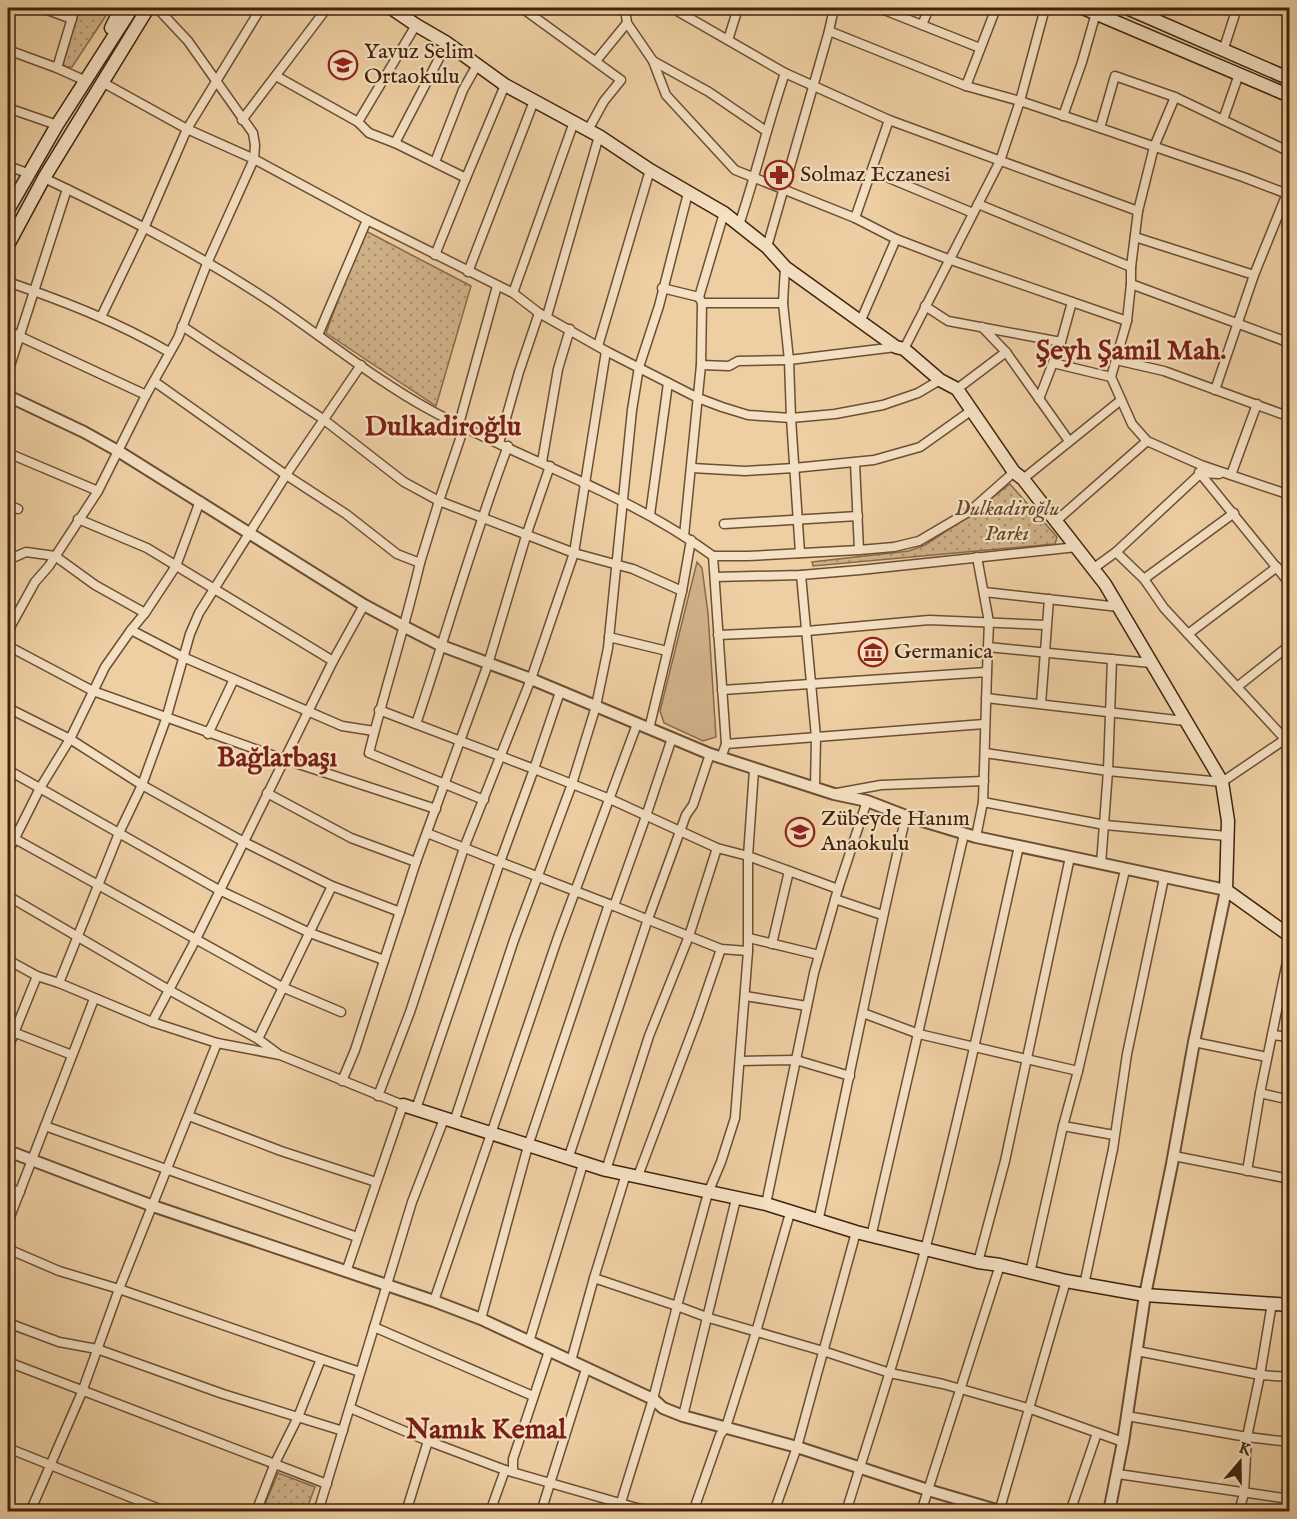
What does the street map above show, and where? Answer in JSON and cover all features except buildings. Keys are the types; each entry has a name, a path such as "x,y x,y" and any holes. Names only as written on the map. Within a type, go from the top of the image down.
{"main road":[{"path":"110,42 112,25 121,8"},
{"path":"8,210 57,125 132,8"},
{"path":"8,245 44,178 148,8"},
{"path":"123,47 141,31 157,8"},
{"path":"391,8 416,26 447,43 505,85 594,133 650,170 724,213 767,247 785,267 900,348 940,380 957,389 1018,475 1094,568 1222,782 1228,821 1226,890 1290,936"},
{"path":"1083,8 1290,96"},
{"path":"1127,8 1290,79"},
{"path":"403,1105 583,1164 766,1204 856,1233 978,1262 1084,1285 1145,1295 1290,1305"}],"street":[{"path":"42,8 72,19"},
{"path":"57,68 75,8"},
{"path":"8,631 34,582 56,556 98,490 155,382 182,326 208,261 254,159 253,133 188,41 157,8"},
{"path":"101,317 145,226 187,129 261,8"},
{"path":"416,724 503,445 519,372 543,314 604,101 621,80 522,8"},
{"path":"624,8 627,23 653,61 666,95 735,170 855,218 896,239 1127,321"},
{"path":"672,8 785,73 889,120 1138,211"},
{"path":"728,40 738,8"},
{"path":"767,247 834,8"},
{"path":"879,8 980,48"},
{"path":"922,25 929,8"},
{"path":"966,86 996,8"},
{"path":"701,365 729,366 738,361 789,360 900,348 925,306 1000,161 1020,101 1046,8"},
{"path":"1223,51 1237,8"},
{"path":"242,120 323,9"},
{"path":"1063,116 1096,13"},
{"path":"597,61 627,23"},
{"path":"358,123 416,26"},
{"path":"829,31 966,86 1020,101 1289,192 1254,275 1215,390"},
{"path":"395,143 447,43"},
{"path":"8,50 86,81"},
{"path":"653,61 709,92 766,131"},
{"path":"435,162 463,90 477,64"},
{"path":"739,225 785,73"},
{"path":"1222,120 1239,74"},
{"path":"276,76 358,123 369,133 395,143 466,178"},
{"path":"1100,128 1114,76 1175,97 1290,152"},
{"path":"102,82 187,129 254,159 367,220 513,293 543,314 602,348 698,398 748,415 790,418 835,414 883,405 918,393 940,380"},
{"path":"435,255 505,85"},
{"path":"1175,97 1154,147 1138,211 1127,321 1111,377 1132,424 1147,441 1178,455 1290,495"},
{"path":"468,272 534,101"},
{"path":"8,108 57,125"},
{"path":"855,218 889,120"},
{"path":"513,293 574,122"},
{"path":"8,166 30,174"},
{"path":"378,1096 410,1012 464,848 531,679 573,553 586,483 602,348 650,170"},
{"path":"872,171 973,213"},
{"path":"44,178 145,226 208,261 361,366 430,410 624,501 688,538 713,556 859,550 894,547 919,541 970,510 1069,441 1121,400"},
{"path":"8,372 67,189"},
{"path":"318,1512 412,1202 449,1120 572,784 596,706 609,637 632,410 639,367 659,306 688,193"},
{"path":"978,204 1131,267"},
{"path":"648,729 682,591 701,365 700,300 724,213"},
{"path":"318,335 367,220"},
{"path":"1135,237 1254,275"},
{"path":"861,320 896,239"},
{"path":"785,267 783,303 789,360 790,418 800,553"},
{"path":"8,282 101,317 138,334 169,352"},
{"path":"1131,284 1290,343"},
{"path":"484,800 369,753 379,710 405,627 420,563 461,425 497,286"},
{"path":"662,288 700,300 783,303"},
{"path":"1039,399 1061,342 1072,302"},
{"path":"925,306 948,321 1061,342"},
{"path":"182,326 323,419 404,482 439,501 573,553 617,564 682,591"},
{"path":"982,327 1006,352 1069,441"},
{"path":"342,1081 355,1050 416,862 489,664 546,464 558,369 570,328"},
{"path":"8,331 147,395"},
{"path":"957,389 1006,352"},
{"path":"1116,360 1164,371 1290,417"},
{"path":"1053,363 1111,377"},
{"path":"59,983 119,833 142,785 199,613 286,475 361,366"},
{"path":"155,382 286,475 346,514 397,554 420,563"},
{"path":"650,515 668,383"},
{"path":"8,396 118,451 364,605 442,646 531,679 648,729 754,770 834,794 867,801 964,834 1226,890 1145,1295 1118,1473 1109,1512"},
{"path":"1231,475 1257,404"},
{"path":"692,468 745,471 874,460 920,447 972,410"},
{"path":"1056,521 1147,441"},
{"path":"8,453 98,490"},
{"path":"1178,455 1201,473 1290,584"},
{"path":"855,463 859,550"},
{"path":"1094,568 1116,552 1201,473 1231,475"},
{"path":"8,852 11,836 70,738 105,667 176,566 200,501"},
{"path":"8,505 18,509"},
{"path":"1144,579 1234,513"},
{"path":"724,524 858,516"},
{"path":"78,519 147,548 333,661"},
{"path":"715,577 801,575 1077,547"},
{"path":"8,560 26,552 56,556 95,585 145,613"},
{"path":"985,753 1108,771 1222,782 1287,737 1188,634 1164,608 1144,579 1116,552"},
{"path":"713,556 726,744 722,758"},
{"path":"976,837 983,802 989,622 977,557"},
{"path":"1188,634 1276,567"},
{"path":"801,575 816,737 815,788"},
{"path":"984,592 1119,607"},
{"path":"1041,704 1043,652 1049,599"},
{"path":"152,1022 196,939 307,711 364,605"},
{"path":"717,635 807,631 929,620 1046,625"},
{"path":"131,630 183,657 342,726 374,731"},
{"path":"609,637 667,651"},
{"path":"1237,687 1290,645"},
{"path":"8,646 93,691 208,734 436,809"},
{"path":"988,648 1152,663"},
{"path":"1101,864 1108,771 1112,659"},
{"path":"722,690 987,672"},
{"path":"208,734 234,679"},
{"path":"416,1109 560,692"},
{"path":"986,698 1185,721"},
{"path":"8,708 70,738 142,785 244,842 332,886 400,912"},
{"path":"379,710 501,755 609,799 717,848 748,856 838,889"},
{"path":"434,1301 574,891 637,724"},
{"path":"726,744 984,724"},
{"path":"481,1319 528,1146 611,905 646,816 672,738"},
{"path":"568,1159 648,919 686,815 693,805 710,754"},
{"path":"8,770 219,890 310,933 384,960"},
{"path":"618,1512 652,1399 708,1193 735,1118 749,938 748,856 754,770"},
{"path":"834,794 881,785 984,781"},
{"path":"267,793 351,838 416,862"},
{"path":"766,1204 819,955 867,801"},
{"path":"983,802 1105,825 1227,836"},
{"path":"818,1221 882,915 906,816"},
{"path":"427,833 648,919 720,950 748,951"},
{"path":"871,1237 964,834"},
{"path":"11,836 282,987 341,1012"},
{"path":"846,1512 890,1373 925,1250 974,1048 1019,846"},
{"path":"606,1170 649,1036 688,936 717,848"},
{"path":"978,1262 1005,1161 1070,857"},
{"path":"1030,1273 1125,870"},
{"path":"772,944 789,871"},
{"path":"1084,1285 1114,1135 1127,1054 1164,878"},
{"path":"258,1039 332,886"},
{"path":"8,896 258,1039 280,1055"},
{"path":"835,898 882,915"},
{"path":"749,938 819,955"},
{"path":"1247,1171 1260,1093 1290,947"},
{"path":"571,1361 594,1278 632,1175 698,1016 720,950"},
{"path":"8,960 38,976 152,1022 217,1043 280,1055 403,1105 346,1272"},
{"path":"8,1048 11,1031 38,976"},
{"path":"745,996 807,1006"},
{"path":"8,1222 94,999"},
{"path":"863,1014 919,1034 1078,1071"},
{"path":"11,1031 72,1055"},
{"path":"1272,1035 1290,1037"},
{"path":"1194,1042 1267,1057"},
{"path":"30,1512 82,1392 119,1289 217,1043"},
{"path":"740,1060 796,1060 850,1076"},
{"path":"1260,1093 1290,1100"},
{"path":"189,1116 281,1151 375,1182"},
{"path":"45,1126 357,1237"},
{"path":"1063,1126 1114,1135"},
{"path":"8,1150 153,1206 481,1319 652,1399 663,1408 683,1416 797,1447 1000,1511 1066,1281"},
{"path":"1173,1156 1290,1179"},
{"path":"529,1342 583,1164"},
{"path":"8,1188 20,1192"},
{"path":"683,1416 709,1318 736,1199"},
{"path":"693,1512 720,1435 726,1427 790,1213"},
{"path":"774,1512 797,1447 856,1233"},
{"path":"8,1248 58,1270 360,1372"},
{"path":"921,1512 1000,1265"},
{"path":"594,1278 709,1318 890,1373 943,1384 1028,1408 1123,1442"},
{"path":"1239,1512 1244,1493 1247,1437 1272,1303"},
{"path":"8,1323 59,1342 97,1349 223,1394 343,1431"},
{"path":"374,1327 533,1396"},
{"path":"490,1512 509,1471 549,1351"},
{"path":"1137,1352 1260,1375 1290,1377"},
{"path":"256,1512 274,1463 298,1417 321,1359"},
{"path":"8,1362 327,1484"},
{"path":"541,1512 586,1369"},
{"path":"350,1408 428,1442 509,1471 651,1512"},
{"path":"1127,1416 1247,1437 1290,1442"},
{"path":"1070,1512 1096,1433"},
{"path":"406,1512 428,1442"},
{"path":"8,1448 167,1512"},
{"path":"1118,1473 1290,1499"}],"green space":[{"path":"80,8 111,8 72,67 66,67 63,64"},
{"path":"364,230 471,286 436,406 326,333"},
{"name":"Dulkadiroğlu Parkı","path":"1010,484 1057,537 1055,544 813,566 812,562 909,551 925,545 962,521"},
{"path":"697,562 702,568 708,613 716,737 703,741 664,723 660,711"},
{"path":"278,1473 315,1487 306,1511 262,1511"}],"place":[{"name":"Yavuz Selim Ortaokulu","path":"343,65"},
{"name":"Solmaz Eczanesi","path":"779,175"},
{"name":"Germanica","path":"873,652"},
{"name":"Zübeyde Hanım Anaokulu","path":"800,832"}],"district":[{"name":"Şeyh Şamil Mah.","path":"1131,351"},
{"name":"Dulkadiroğlu","path":"443,427"},
{"name":"Bağlarbaşı","path":"277,758"},
{"name":"Namık Kemal","path":"486,1430"}]}
